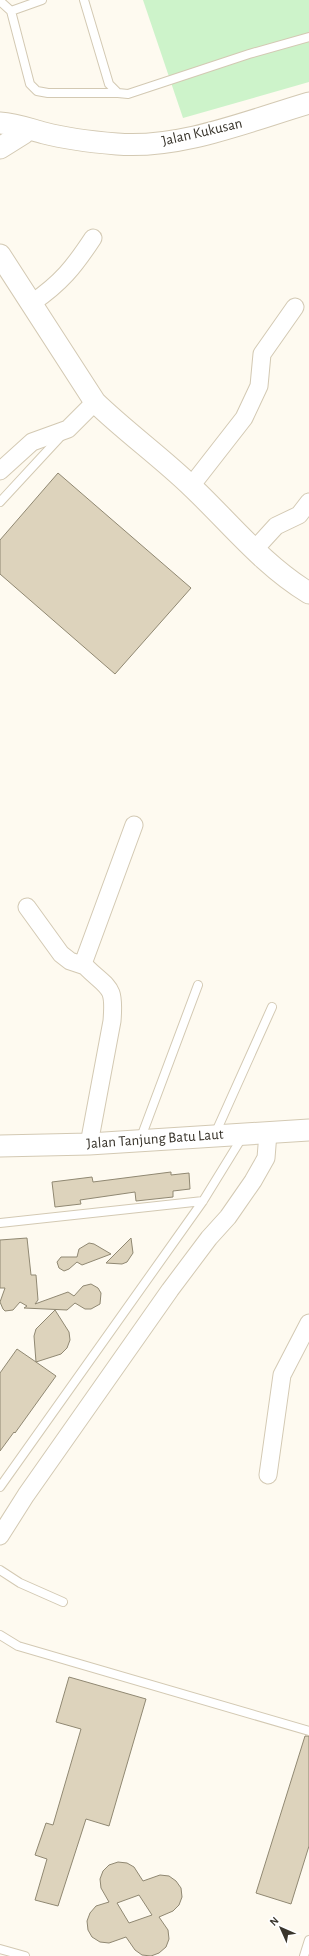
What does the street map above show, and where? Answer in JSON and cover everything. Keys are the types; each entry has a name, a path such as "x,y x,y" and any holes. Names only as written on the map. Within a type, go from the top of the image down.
{"street":[{"name":"Jalan Kukusan","path":"0,123 24,130 117,144 170,142 200,136 309,103"},
{"path":"0,113 24,130 0,148"},
{"name":"Jalan Kukusan","path":"0,136 24,130"},
{"path":"32,303 62,281 77,263 93,238"},
{"path":"0,255 95,402 191,486 268,564 309,593"},
{"path":"191,486 244,418 259,386 262,354 295,307"},
{"path":"0,471 32,442 68,428 95,402"},
{"path":"254,550 276,526 299,515 309,502"},
{"path":"85,966 85,956 134,825"},
{"path":"27,907 61,954 70,961 85,966 110,989 113,995 114,1003 111,1028 89,1144"},
{"name":"Jalan Tanjung Batu Laut","path":"0,1146 89,1144 309,1130"},
{"path":"0,1536 26,1494 170,1290 209,1238 228,1217 253,1181 266,1158 268,1133"},
{"path":"268,1475 282,1375 309,1323"}],"lane":[{"path":"11,11 42,0"},
{"path":"84,0 109,84 118,93"},
{"path":"0,1 11,11 30,84 37,91 48,93 128,94 248,54 309,37"},
{"path":"0,502 68,428"},
{"path":"140,1141 198,985"},
{"path":"214,1135 272,1007"},
{"path":"0,1487 203,1201 244,1134"},
{"path":"0,1223 203,1201"},
{"path":"0,1570 20,1583 63,1602"},
{"path":"0,1635 18,1646 309,1731"},
{"path":"304,1956 309,1940"},
{"path":"0,1949 25,1956"}],"green space":[{"path":"143,0 309,0 309,82 183,118"}],"building":[{"path":"58,473 191,588 115,674 0,574 0,540"},
{"path":"171,1172 171,1175 189,1173 190,1189 173,1191 173,1197 136,1201 135,1192 80,1200 81,1204 55,1207 52,1182 92,1177 93,1182"},
{"path":"27,1238 31,1275 36,1275 38,1300 35,1304 68,1292 74,1296 83,1286 91,1284 98,1288 101,1293 100,1304 91,1309 85,1309 75,1303 67,1310 24,1308 27,1306 20,1302 13,1310 5,1311 0,1302 5,1288 0,1288 0,1240"},
{"path":"131,1238 133,1253 127,1262 122,1264 106,1263"},
{"path":"89,1243 94,1244 111,1254 82,1265 77,1262 69,1269 64,1271 59,1268 57,1262 61,1257 77,1257 79,1249"},
{"path":"55,1310 69,1332 70,1340 67,1348 61,1354 36,1362 34,1336 36,1329"},
{"path":"17,1349 56,1376 15,1433 14,1432 0,1451 0,1373"},
{"path":"69,1677 146,1699 109,1826 86,1819 58,1906 35,1900 47,1859 35,1855 46,1823 53,1825 81,1729 56,1722"},
{"path":"305,1736 309,1736 309,1846 291,1904 256,1893"},
{"path":"118,1862 127,1863 134,1867 143,1881 160,1875 169,1876 176,1881 181,1888 182,1897 179,1905 173,1911 159,1917 168,1930 169,1939 166,1947 159,1953 151,1956 142,1955 135,1950 126,1937 109,1943 100,1942 92,1937 88,1930 87,1921 90,1913 96,1906 109,1902 101,1888 100,1879 103,1871 109,1865","holes":["139,1895 152,1915 129,1923 117,1903"]}]}
